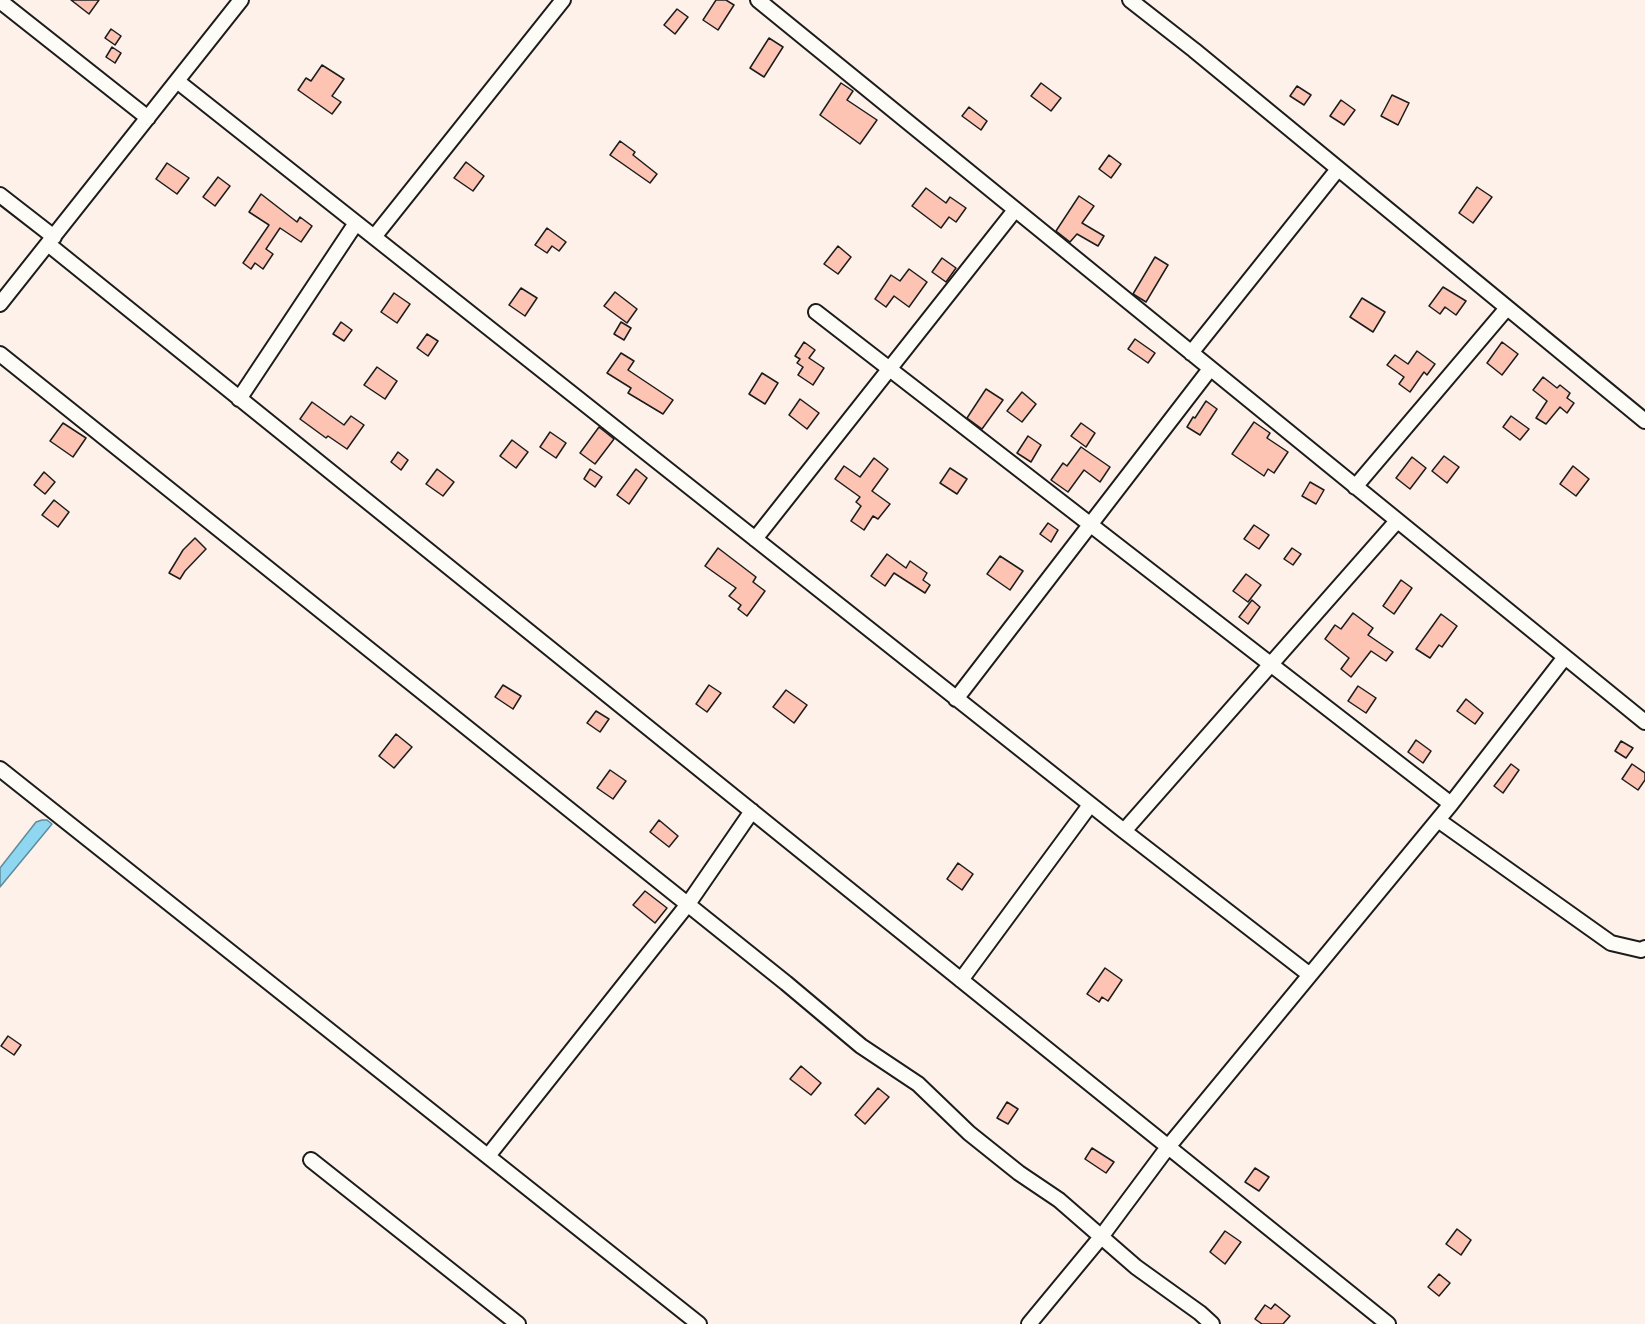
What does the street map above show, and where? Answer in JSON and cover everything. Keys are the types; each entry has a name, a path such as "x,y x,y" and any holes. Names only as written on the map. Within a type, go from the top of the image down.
{"street":[{"path":"0,304 241,0"},
{"path":"374,237 563,0"},
{"path":"758,0 1645,722"},
{"path":"1130,0 1645,421"},
{"path":"0,1 148,118"},
{"path":"177,81 1090,805 1310,975"},
{"path":"1191,353 1338,169"},
{"path":"0,195 51,241 239,399 1388,1324"},
{"path":"755,539 1015,210"},
{"path":"239,399 356,223"},
{"path":"1355,487 1508,308"},
{"path":"816,312 1451,804"},
{"path":"0,354 786,982 861,1047 918,1084 969,1133 1019,1173 1081,1217 1136,1267 1212,1324"},
{"path":"956,699 1210,369"},
{"path":"1124,831 1397,520"},
{"path":"1029,1324 1101,1237 1168,1147 1451,804 1565,657"},
{"path":"0,769 699,1324"},
{"path":"961,980 1090,805"},
{"path":"488,1156 688,904 752,811"},
{"path":"1438,820 1611,943 1641,950 1645,948"},
{"path":"311,1160 518,1324"}],"water":[{"path":"47,820 52,824 0,887 0,868 36,822"}],"building":[{"path":"71,0 99,0 89,14"},
{"path":"716,0 726,0 734,5 718,30 703,20"},
{"path":"677,9 688,17 675,34 664,25"},
{"path":"111,29 121,36 115,45 105,38"},
{"path":"769,38 783,47 764,77 750,68"},
{"path":"112,47 121,53 115,63 106,57"},
{"path":"322,65 344,79 332,96 341,102 332,114 298,90 306,78 311,81"},
{"path":"841,83 853,91 847,100 877,120 860,144 820,115"},
{"path":"1041,83 1061,98 1051,111 1031,96"},
{"path":"1297,86 1311,95 1304,105 1290,96"},
{"path":"1392,95 1409,103 1398,125 1381,116"},
{"path":"1341,100 1355,110 1344,125 1330,116"},
{"path":"969,107 987,121 981,130 962,116"},
{"path":"620,141 657,174 650,183 610,155"},
{"path":"1109,155 1121,164 1111,178 1099,169"},
{"path":"466,162 484,176 473,191 454,178"},
{"path":"167,163 189,178 177,194 156,179"},
{"path":"218,177 230,186 215,206 203,197"},
{"path":"1477,187 1492,197 1473,223 1459,213"},
{"path":"926,188 946,203 950,197 966,208 956,222 949,217 941,228 912,206"},
{"path":"261,194 297,222 300,217 312,226 301,242 280,228 266,249 273,254 263,269 255,263 251,269 243,263 269,225 249,212"},
{"path":"1079,196 1094,206 1082,223 1104,236 1098,246 1077,234 1070,242 1056,231"},
{"path":"547,228 566,242 559,251 552,246 547,253 535,245"},
{"path":"838,246 851,257 838,274 824,264"},
{"path":"1155,257 1168,265 1146,302 1133,294"},
{"path":"942,258 956,268 946,282 932,272"},
{"path":"909,269 927,282 909,307 894,296 886,307 875,299 891,275 900,281"},
{"path":"1443,287 1466,301 1456,315 1445,307 1440,314 1429,306"},
{"path":"521,288 537,298 525,316 509,305"},
{"path":"615,292 637,309 627,323 604,306"},
{"path":"394,293 410,304 397,323 381,312"},
{"path":"1362,298 1385,312 1373,332 1350,317"},
{"path":"341,322 352,330 344,341 333,334"},
{"path":"621,322 631,328 624,340 614,334"},
{"path":"427,334 438,341 428,356 417,348"},
{"path":"1135,339 1155,353 1148,363 1128,349"},
{"path":"804,342 815,350 809,358 824,368 813,385 798,375 803,367 797,363 800,359 795,356"},
{"path":"1502,342 1518,354 1502,375 1487,363"},
{"path":"1417,351 1435,364 1427,375 1424,372 1410,392 1399,384 1404,377 1387,365 1395,355 1408,364"},
{"path":"621,353 634,361 628,370 673,400 663,414 628,393 631,388 607,373"},
{"path":"377,367 397,381 385,399 364,385"},
{"path":"762,373 778,383 765,404 749,394"},
{"path":"1543,377 1557,388 1560,385 1570,393 1567,398 1574,403 1567,413 1560,407 1546,424 1536,418 1547,401 1533,390"},
{"path":"986,389 1003,400 982,429 967,418"},
{"path":"1022,392 1036,404 1022,422 1007,411"},
{"path":"800,399 819,413 807,429 789,415"},
{"path":"1206,401 1217,409 1200,435 1187,427"},
{"path":"312,402 344,425 351,416 364,425 347,449 328,436 326,438 300,419"},
{"path":"1511,416 1529,429 1520,440 1503,427"},
{"path":"1254,422 1270,433 1267,438 1288,452 1274,473 1268,469 1264,476 1232,454"},
{"path":"63,423 86,438 73,457 50,441"},
{"path":"1081,423 1095,433 1086,447 1071,436"},
{"path":"599,427 614,439 595,464 580,453"},
{"path":"550,432 566,443 556,458 540,447"},
{"path":"1028,436 1041,445 1031,462 1017,453"},
{"path":"512,440 528,452 516,468 500,456"},
{"path":"1081,447 1110,467 1100,482 1084,470 1068,492 1051,480 1063,463 1067,466"},
{"path":"398,452 408,460 401,470 391,462"},
{"path":"1444,456 1459,467 1447,483 1432,471"},
{"path":"1412,457 1426,468 1410,489 1396,478"},
{"path":"874,458 888,469 872,491 890,504 878,519 873,516 864,530 851,521 861,506 856,502 860,497 835,479 844,466 860,477"},
{"path":"1573,466 1589,479 1576,496 1560,484"},
{"path":"950,468 967,479 957,494 940,483"},
{"path":"437,469 454,482 443,496 426,484"},
{"path":"590,469 602,477 595,487 584,479"},
{"path":"636,469 647,478 629,504 617,495"},
{"path":"44,472 55,482 45,494 34,485"},
{"path":"1310,482 1324,490 1316,504 1302,496"},
{"path":"54,500 69,512 58,527 42,515"},
{"path":"1048,523 1058,530 1051,542 1040,534"},
{"path":"1254,525 1269,535 1259,549 1244,539"},
{"path":"195,538 206,549 180,579 169,573 183,550"},
{"path":"718,548 756,577 753,582 765,591 747,616 738,609 741,605 729,596 736,588 705,566"},
{"path":"1292,548 1301,554 1293,565 1284,559"},
{"path":"887,554 906,568 910,561 927,573 923,580 930,585 925,593 894,573 885,586 871,576"},
{"path":"1000,556 1023,571 1010,590 987,574"},
{"path":"1246,574 1261,585 1248,602 1233,591"},
{"path":"1401,580 1412,588 1394,614 1383,606"},
{"path":"1252,600 1260,607 1248,624 1239,617"},
{"path":"1353,613 1373,628 1368,635 1393,652 1386,661 1371,651 1351,677 1341,669 1349,658 1325,639 1335,625 1341,629"},
{"path":"1441,614 1457,626 1442,647 1439,645 1430,658 1416,649"},
{"path":"503,685 521,696 513,709 495,697"},
{"path":"709,685 721,693 707,712 696,704"},
{"path":"1358,686 1376,698 1366,713 1348,701"},
{"path":"786,690 807,705 794,723 773,707"},
{"path":"1466,699 1483,713 1475,724 1457,711"},
{"path":"596,711 609,719 600,732 587,723"},
{"path":"396,734 412,747 394,768 379,756"},
{"path":"1416,740 1431,751 1423,763 1408,752"},
{"path":"1621,741 1633,748 1626,758 1615,751"},
{"path":"1511,764 1519,770 1503,793 1494,786"},
{"path":"1632,764 1645,773 1645,780 1638,790 1622,779"},
{"path":"610,770 626,781 613,799 597,788"},
{"path":"659,820 678,836 669,847 650,832"},
{"path":"958,863 973,874 962,890 947,879"},
{"path":"645,891 667,908 655,923 633,905"},
{"path":"1105,968 1122,980 1108,1001 1102,997 1099,1002 1087,994"},
{"path":"8,1036 21,1045 14,1055 1,1046"},
{"path":"801,1066 821,1083 811,1095 790,1079"},
{"path":"878,1088 889,1097 865,1124 855,1115"},
{"path":"1007,1102 1018,1109 1008,1124 997,1118"},
{"path":"1092,1148 1114,1162 1106,1173 1085,1159"},
{"path":"1255,1168 1269,1177 1259,1191 1245,1182"},
{"path":"1457,1229 1471,1240 1461,1255 1446,1244"},
{"path":"1225,1231 1241,1242 1225,1264 1210,1252"},
{"path":"1439,1274 1450,1283 1439,1296 1428,1287"},
{"path":"1275,1304 1290,1316 1283,1324 1262,1324 1255,1319 1265,1305 1271,1309"}]}
